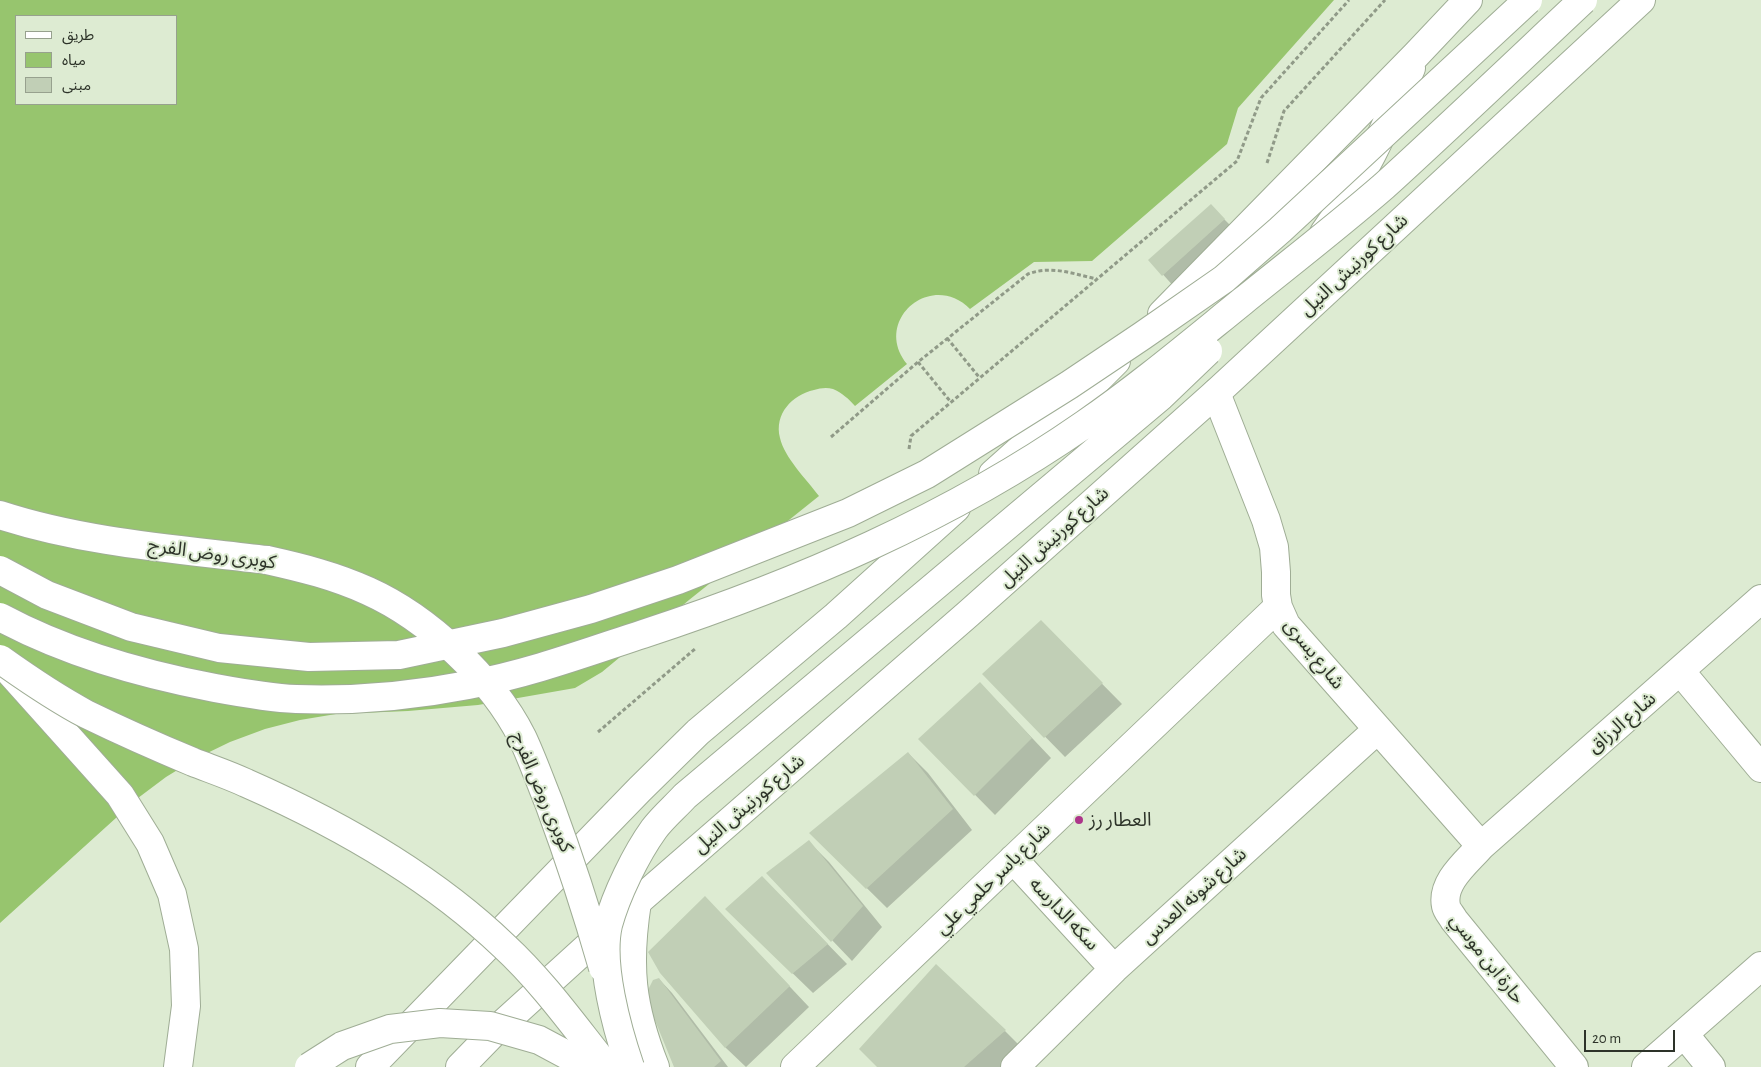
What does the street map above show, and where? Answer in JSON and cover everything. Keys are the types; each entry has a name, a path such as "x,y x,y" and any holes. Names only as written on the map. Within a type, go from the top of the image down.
{"main road":[{"path":"370,1067 646,782 698,732 836,616 1088,389 1468,0"},
{"path":"0,570 46,595 131,627 219,648 309,657 399,655 529,625 591,608 678,580 848,514 927,474 1069,385 1142,336 1231,272 1280,230 1528,0"},
{"path":"0,617 90,656 167,679 245,694 284,698 353,699 412,694 470,685 528,671 679,622 772,589 865,549 940,512 1013,471 1091,420 1151,376 1381,188 1583,0"},
{"name":"شارع كورنيش النيل","path":"460,1067 496,1030 637,902 968,614 1216,392 1641,0"},
{"path":"630,1067 623,1046 608,980 608,926 632,866 654,829 685,796 714,770 1161,396 1292,273 1334,220 1360,175 1389,121 1416,55"},
{"name":"شارع يسرى","path":"1216,392 1266,520 1274,546 1276,595 1278,607 1286,625 1481,846"},
{"name":"كوبرى روض الفرج","path":"0,515 67,532 130,544 267,560 319,572 369,591 416,618 457,652 492,691 521,736 568,854 635,1067"},
{"name":"شارع الرزاق","path":"1481,846 1681,672 1761,599"},
{"name":"شارع ياسر حلمي علي","path":"795,1067 1278,607"},
{"path":"0,660 120,795 150,842 172,894 184,949 186,1006 178,1067"},
{"path":"0,660 38,686 86,713 192,761 246,782 358,840 412,874 463,910 505,946 542,986 607,1067"},
{"path":"1681,672 1761,768"},
{"name":"شارع شونه العدس","path":"1015,1067 1114,969 1377,730"},
{"name":"حارة ابن موسي","path":"1481,846 1453,878 1446,892 1446,907 1454,920 1574,1067"},
{"name":"سكه الدارسه","path":"1013,859 1114,969"},
{"path":"637,902 632,936 632,979 635,1004 644,1038 655,1067"},
{"path":"1646,1067 1761,966"},
{"path":"309,1067 342,1046 390,1029 440,1023 490,1026 539,1040 588,1067"},
{"path":"1684,1034 1712,1067"}],"path":[{"path":"908,452 911,436 1237,161 1260,98 1349,0"},
{"path":"1264,171 1284,111 1385,0"},
{"path":"831,437 947,338 1028,274 1037,271 1056,270 1097,280"},
{"path":"947,338 979,377"},
{"path":"918,362 950,402"},
{"path":"598,732 703,642"}],"water":[{"path":"0,0 1334,0 1238,108 1227,144 1092,261 1034,262 970,309 955,298 939,295 924,298 911,306 901,317 897,332 898,348 907,364 855,406 842,394 828,388 806,393 792,401 782,414 779,429 780,438 786,453 819,496 602,672 575,688 478,705 408,711 336,714 300,720 265,729 230,742 197,758 166,777 138,798 0,923"}],"building":[{"path":"1211,204 1225,219 1162,276 1148,260"},
{"path":"1041,620 1103,683 1044,738 982,674"},
{"path":"980,682 1032,738 974,796 918,739"},
{"path":"908,752 953,809 866,889 809,833"},
{"path":"809,840 863,906 831,942 766,873"},
{"path":"762,876 828,944 792,974 725,909"},
{"path":"705,896 790,986 725,1048 660,973 648,952"},
{"path":"936,964 1006,1030 964,1067 877,1067 859,1049"},
{"path":"659,978 721,1061 714,1067 674,1067 645,996 653,980"}],"place":[{"name":"العطار رز","path":"1079,820"}]}
